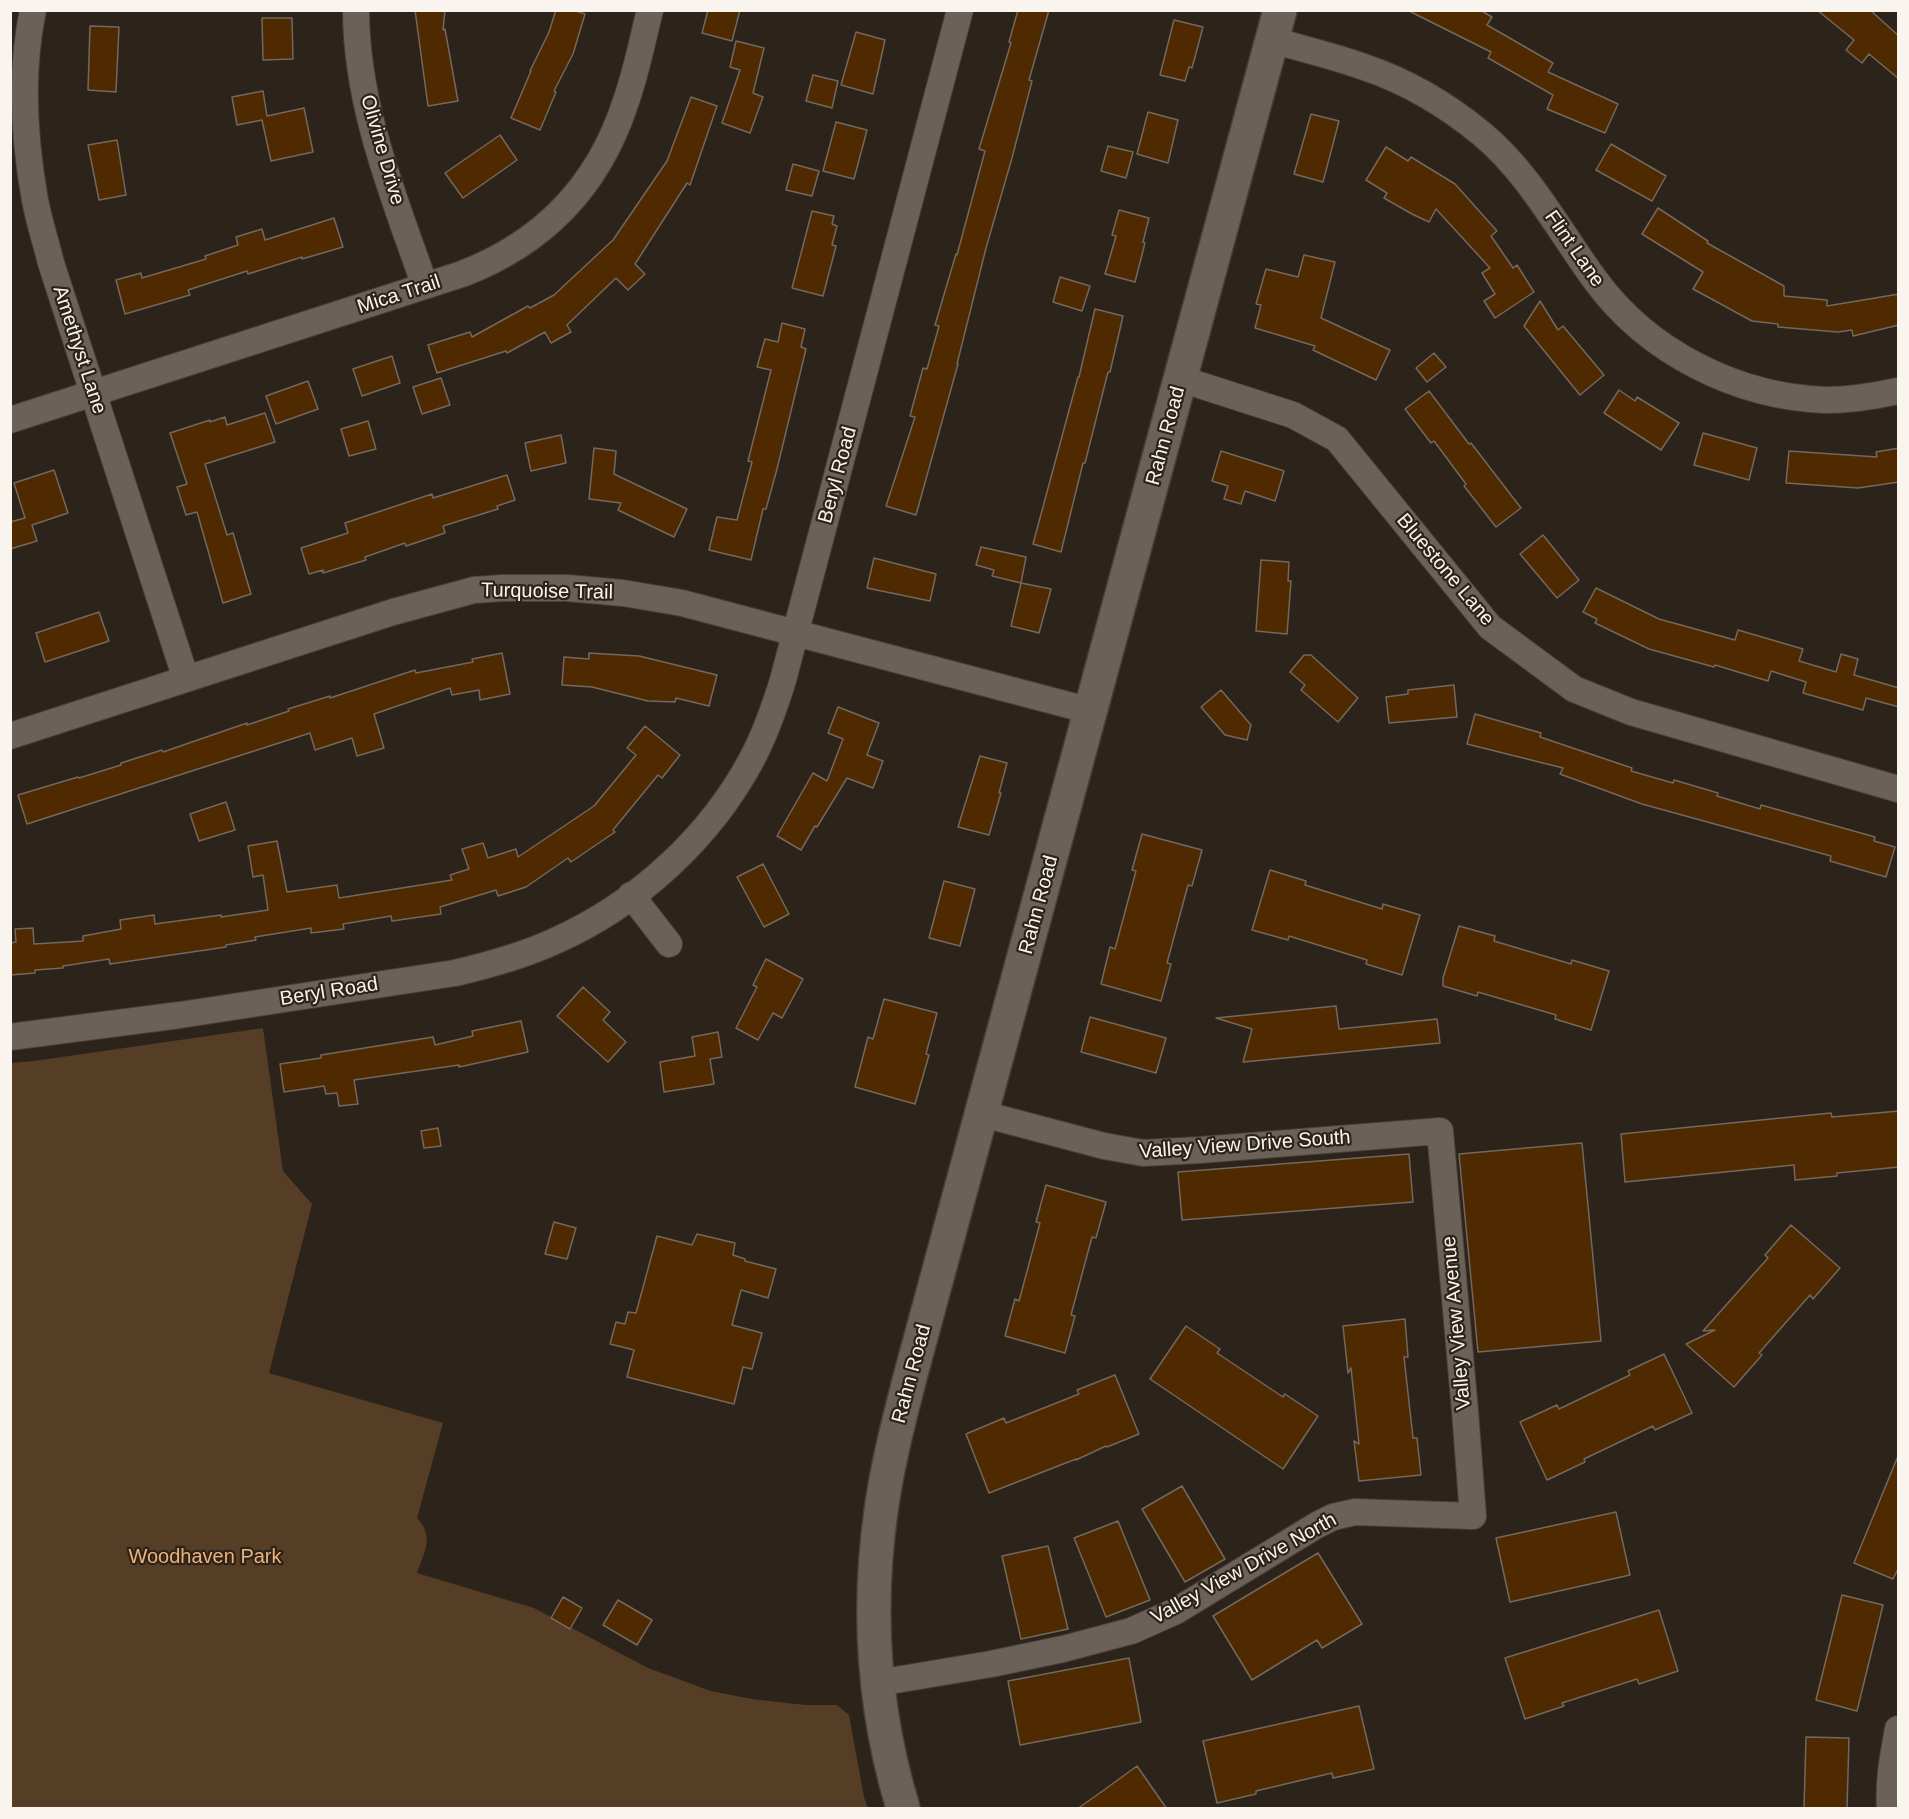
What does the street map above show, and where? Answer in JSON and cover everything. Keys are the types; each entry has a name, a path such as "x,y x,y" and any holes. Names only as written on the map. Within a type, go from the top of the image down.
{"street":[{"name":"Amethyst Lane","path":"33,10 28,37 26,80 27,132 33,186 51,263 186,680"},
{"name":"Olivine Drive","path":"356,10 360,67 374,132 425,286"},
{"name":"Mica Trail","path":"10,420 462,274 503,257 554,219 578,194 601,159 622,114 650,10"},
{"name":"Beryl Road","path":"10,1037 192,1013 465,971 494,963 554,942 595,921 671,863 704,830 745,772 776,703 797,632 960,10"},
{"name":"Rahn Road","path":"903,1809 889,1754 878,1683 874,1636 876,1564 886,1478 906,1392 1276,25"},
{"name":"Flint Lane","path":"1276,25 1408,86 1482,134 1509,159 1531,186 1596,282 1616,305 1642,330 1675,354 1706,370 1746,386 1782,396 1827,400 1858,398 1899,391"},
{"name":"Bluestone Lane","path":"1181,379 1293,415 1337,439 1490,627 1574,689 1631,712 1899,789"},
{"name":"Turquoise Trail","path":"10,736 393,612 463,593 503,588 567,588 641,596 713,610 1091,711"},
{"path":"631,895 669,944"},
{"name":"Valley View Drive South","path":"983,1114 1112,1148 1143,1153 1440,1131"},
{"name":"Valley View Avenue","path":"1440,1131 1466,1411 1473,1516"},
{"name":"Valley View Drive North","path":"878,1683 1041,1654 1131,1631 1176,1611 1317,1525 1343,1514 1354,1512 1473,1516"},
{"path":"1890,1809 1891,1767 1899,1730"}],"green space":[{"name":"Woodhaven Park","path":"263,1028 283,1171 312,1204 269,1373 443,1423 417,1518 427,1538 417,1573 534,1608 648,1668 711,1691 752,1699 805,1705 837,1705 849,1715 868,1808 11,1808 11,1063"}],"building":[{"path":"415,10 445,10 443,30 445,29 458,101 428,106"},
{"path":"556,10 572,10 585,14 573,54 554,91 556,92 540,130 511,118 549,32"},
{"path":"708,10 740,10 732,41 702,33"},
{"path":"1018,10 1049,10 1029,80 1032,81 986,248 958,364 916,515 886,506 915,417 910,416 923,368 927,369 939,326 935,325 957,255 985,151 979,149 1011,43 1009,42"},
{"path":"1407,10 1480,10 1492,17 1487,25 1553,63 1548,72 1618,104 1605,133 1547,109 1553,95 1488,58 1491,52"},
{"path":"1817,10 1870,10 1899,36 1899,79 1869,54 1862,63 1846,50 1854,40"},
{"path":"262,18 292,18 293,59 263,60"},
{"path":"1174,20 1203,27 1192,68 1189,67 1185,81 1160,75"},
{"path":"90,26 119,27 116,92 88,90"},
{"path":"856,32 885,40 873,94 841,85"},
{"path":"736,41 764,48 753,93 763,97 750,133 722,123 740,70 730,67"},
{"path":"813,75 838,81 832,108 806,101"},
{"path":"263,91 267,116 304,108 313,152 271,161 262,120 237,125 232,97"},
{"path":"691,97 717,106 690,185 687,183 635,264 645,274 628,290 616,278 567,325 571,332 551,343 545,332 507,353 506,351 437,373 428,345 470,332 472,337 528,306 530,308 554,295 613,240 667,161"},
{"path":"1148,112 1178,120 1168,163 1137,154"},
{"path":"1311,114 1339,121 1323,182 1294,174"},
{"path":"836,122 867,130 854,179 823,171"},
{"path":"500,135 517,160 463,198 445,173"},
{"path":"117,140 126,195 99,200 88,145"},
{"path":"1611,144 1666,176 1652,201 1596,170"},
{"path":"1108,146 1133,152 1126,178 1101,171"},
{"path":"1386,147 1408,161 1411,157 1455,184 1497,231 1491,236 1513,268 1517,265 1534,292 1495,318 1484,301 1495,294 1482,273 1490,268 1436,209 1429,222 1384,198 1387,193 1366,180"},
{"path":"793,164 819,171 812,196 786,190"},
{"path":"1658,208 1708,241 1707,243 1784,286 1784,296 1827,300 1827,306 1899,294 1899,325 1853,336 1852,330 1838,332 1778,327 1778,324 1752,321 1693,289 1703,272 1642,234"},
{"path":"1119,210 1149,218 1135,282 1105,274 1116,236 1112,235"},
{"path":"812,211 834,216 832,224 837,226 832,245 836,246 823,296 792,288"},
{"path":"334,218 343,247 248,274 247,271 188,290 190,295 125,314 116,280 141,273 142,278 206,259 205,256 238,245 236,237 262,229 265,240"},
{"path":"1304,255 1335,262 1321,318 1390,350 1376,380 1313,350 1315,346 1255,328 1261,305 1256,304 1266,269 1298,277"},
{"path":"1060,277 1090,286 1082,311 1053,302"},
{"path":"1540,301 1558,330 1563,326 1604,375 1580,395 1524,326"},
{"path":"1095,309 1123,316 1061,552 1033,544 1079,377"},
{"path":"782,323 805,329 801,347 806,349 777,469 766,509 763,509 751,560 709,550 717,517 737,520 752,462 748,461 771,370 757,367 765,339 778,342"},
{"path":"1434,353 1446,367 1427,382 1416,368"},
{"path":"392,356 400,383 362,396 353,369"},
{"path":"441,378 450,405 422,414 413,387"},
{"path":"308,381 318,409 276,424 266,396"},
{"path":"1619,390 1635,401 1637,397 1679,423 1661,450 1604,413"},
{"path":"1429,391 1521,508 1496,527 1464,486 1466,484 1434,441 1431,443 1405,409"},
{"path":"265,413 275,442 205,464 227,535 233,533 251,594 223,603 197,512 186,515 177,487 187,484 170,433 210,420 210,422 225,417 227,425"},
{"path":"368,421 376,449 349,456 341,429"},
{"path":"1703,433 1757,448 1749,480 1694,465"},
{"path":"561,435 566,463 531,471 525,443"},
{"path":"594,448 616,451 614,474 687,509 674,537 618,510 621,503 589,499"},
{"path":"1899,448 1899,482 1858,488 1786,483 1789,451 1877,457 1876,452"},
{"path":"1221,451 1284,471 1275,501 1245,491 1241,504 1224,499 1228,486 1212,481"},
{"path":"54,470 68,513 32,525 37,541 10,549 10,522 25,518 14,483"},
{"path":"507,475 515,500 497,506 498,509 443,526 445,533 406,546 405,543 365,557 366,560 323,573 323,570 309,574 301,548 348,533 345,523 432,494 433,498"},
{"path":"1543,535 1579,580 1557,598 1520,554"},
{"path":"981,547 1026,557 1021,583 992,576 994,570 976,565"},
{"path":"874,558 936,574 930,601 867,588"},
{"path":"1261,560 1289,562 1288,581 1291,581 1287,634 1256,631"},
{"path":"1021,583 1051,589 1039,633 1011,626"},
{"path":"1596,588 1659,619 1735,640 1738,630 1803,649 1799,661 1836,672 1841,654 1858,659 1854,675 1899,688 1899,707 1866,698 1863,710 1803,693 1806,682 1771,671 1768,681 1649,649 1595,623 1597,619 1583,612"},
{"path":"99,612 109,641 45,662 36,633"},
{"path":"502,653 510,694 480,700 479,690 452,695 450,688 374,714 384,748 357,756 352,738 315,750 310,733 27,824 18,795 121,765 121,763 162,750 163,752 289,711 288,709 330,696 330,698 415,670 416,673 473,662 472,659"},
{"path":"589,653 639,656 717,675 709,706 676,698 675,702 648,701 592,687 562,685 564,657 589,659"},
{"path":"1304,655 1311,655 1358,698 1338,722 1301,690 1305,685 1290,672"},
{"path":"1454,685 1457,717 1389,723 1386,697 1408,694 1408,690"},
{"path":"1221,690 1251,725 1247,740 1225,735 1201,707"},
{"path":"838,707 879,723 867,755 883,761 873,788 847,778 801,850 777,836 813,773 827,781 843,739 828,733"},
{"path":"1475,714 1541,733 1540,737 1632,768 1631,771 1673,783 1674,780 1760,809 1761,805 1875,837 1874,841 1895,847 1886,877 1830,861 1831,856 1642,804 1560,774 1563,768 1467,744"},
{"path":"645,726 680,755 662,778 658,775 613,830 615,832 571,862 568,858 526,887 498,896 496,890 440,907 441,914 392,921 391,916 343,924 344,929 311,933 311,928 255,937 256,940 226,945 226,947 110,964 109,959 63,966 63,968 35,970 35,973 10,975 10,943 16,942 15,929 33,928 34,944 83,941 83,936 121,929 120,920 154,915 155,924 268,910 263,875 253,877 248,846 277,841 287,892 337,885 339,898 452,880 450,875 469,869 462,849 483,843 488,858 516,849 518,857 594,806 636,755 627,748"},
{"path":"980,756 1007,763 989,835 958,827"},
{"path":"226,802 235,830 199,841 190,814"},
{"path":"1142,834 1202,850 1192,886 1188,885 1167,963 1171,964 1161,1001 1101,984 1110,947 1115,949 1136,871 1132,870"},
{"path":"763,864 789,914 764,927 737,877"},
{"path":"1270,870 1306,881 1305,885 1382,909 1383,904 1420,915 1402,975 1366,964 1367,960 1289,936 1288,940 1252,930"},
{"path":"944,881 975,889 960,946 929,938"},
{"path":"1459,926 1495,936 1494,941 1571,964 1572,960 1609,971 1591,1030 1555,1019 1556,1015 1478,992 1477,996 1443,986 1443,978"},
{"path":"766,959 803,979 782,1018 773,1013 758,1040 736,1028 757,987 753,985"},
{"path":"583,987 610,1012 603,1020 626,1042 608,1062 557,1016"},
{"path":"884,999 937,1013 926,1054 929,1055 915,1104 855,1087 868,1037 873,1039"},
{"path":"1336,1006 1339,1029 1437,1019 1440,1043 1243,1062 1252,1029 1216,1018"},
{"path":"1090,1017 1166,1038 1156,1073 1081,1052"},
{"path":"521,1021 528,1052 459,1067 459,1065 354,1080 358,1104 339,1106 337,1093 326,1094 324,1086 284,1092 280,1064 433,1037 435,1045 473,1036 472,1031"},
{"path":"718,1032 722,1057 710,1059 714,1084 664,1092 660,1062 695,1056 692,1037"},
{"path":"1899,1111 1899,1167 1795,1180 1794,1165 1625,1182 1621,1134 1831,1113 1832,1117"},
{"path":"438,1128 441,1146 424,1148 421,1131"},
{"path":"1582,1143 1601,1341 1478,1352 1459,1154"},
{"path":"1409,1154 1413,1202 1182,1220 1178,1172"},
{"path":"1046,1185 1106,1202 1096,1238 1092,1237 1071,1315 1075,1316 1065,1353 1005,1336 1015,1299 1019,1301 1040,1223 1036,1222"},
{"path":"554,1222 576,1228 567,1259 545,1254"},
{"path":"1791,1225 1840,1268 1813,1299 1810,1295 1759,1353 1762,1355 1734,1387 1686,1344 1715,1330 1703,1331 1768,1258 1765,1255"},
{"path":"697,1234 735,1243 733,1255 745,1261 776,1269 768,1298 741,1290 732,1325 762,1333 752,1369 743,1367 734,1404 627,1377 634,1350 610,1344 616,1322 625,1324 628,1312 636,1313 657,1236 692,1245"},
{"path":"1405,1319 1408,1357 1404,1357 1413,1438 1417,1438 1421,1475 1359,1481 1354,1441 1359,1444 1351,1368 1348,1373 1343,1326"},
{"path":"1186,1326 1220,1349 1217,1353 1283,1397 1285,1394 1318,1416 1283,1469 1150,1379"},
{"path":"1664,1354 1692,1413 1655,1430 1653,1426 1584,1459 1585,1462 1547,1480 1520,1422 1557,1405 1559,1409 1630,1375 1628,1371"},
{"path":"1115,1375 1139,1434 989,1493 966,1434 1004,1418 1006,1423 1079,1394 1077,1390"},
{"path":"1898,1456 1899,1567 1893,1579 1854,1563"},
{"path":"1182,1486 1225,1559 1185,1582 1142,1509"},
{"path":"1616,1512 1630,1575 1510,1602 1496,1538"},
{"path":"1118,1521 1150,1600 1106,1617 1074,1538"},
{"path":"1048,1546 1068,1629 1021,1639 1002,1556"},
{"path":"1318,1553 1362,1624 1322,1648 1317,1640 1252,1680 1213,1616"},
{"path":"1842,1595 1883,1605 1857,1711 1816,1700"},
{"path":"563,1597 582,1608 570,1629 551,1618"},
{"path":"618,1600 652,1620 637,1645 603,1625"},
{"path":"1659,1610 1678,1671 1639,1684 1637,1679 1562,1703 1564,1706 1525,1719 1505,1658"},
{"path":"1129,1658 1141,1722 1020,1745 1008,1681"},
{"path":"1359,1706 1374,1769 1333,1778 1332,1773 1217,1803 1203,1741"},
{"path":"1806,1737 1849,1738 1847,1809 1804,1809"},
{"path":"1137,1766 1167,1809 1077,1809 1104,1790"}]}
